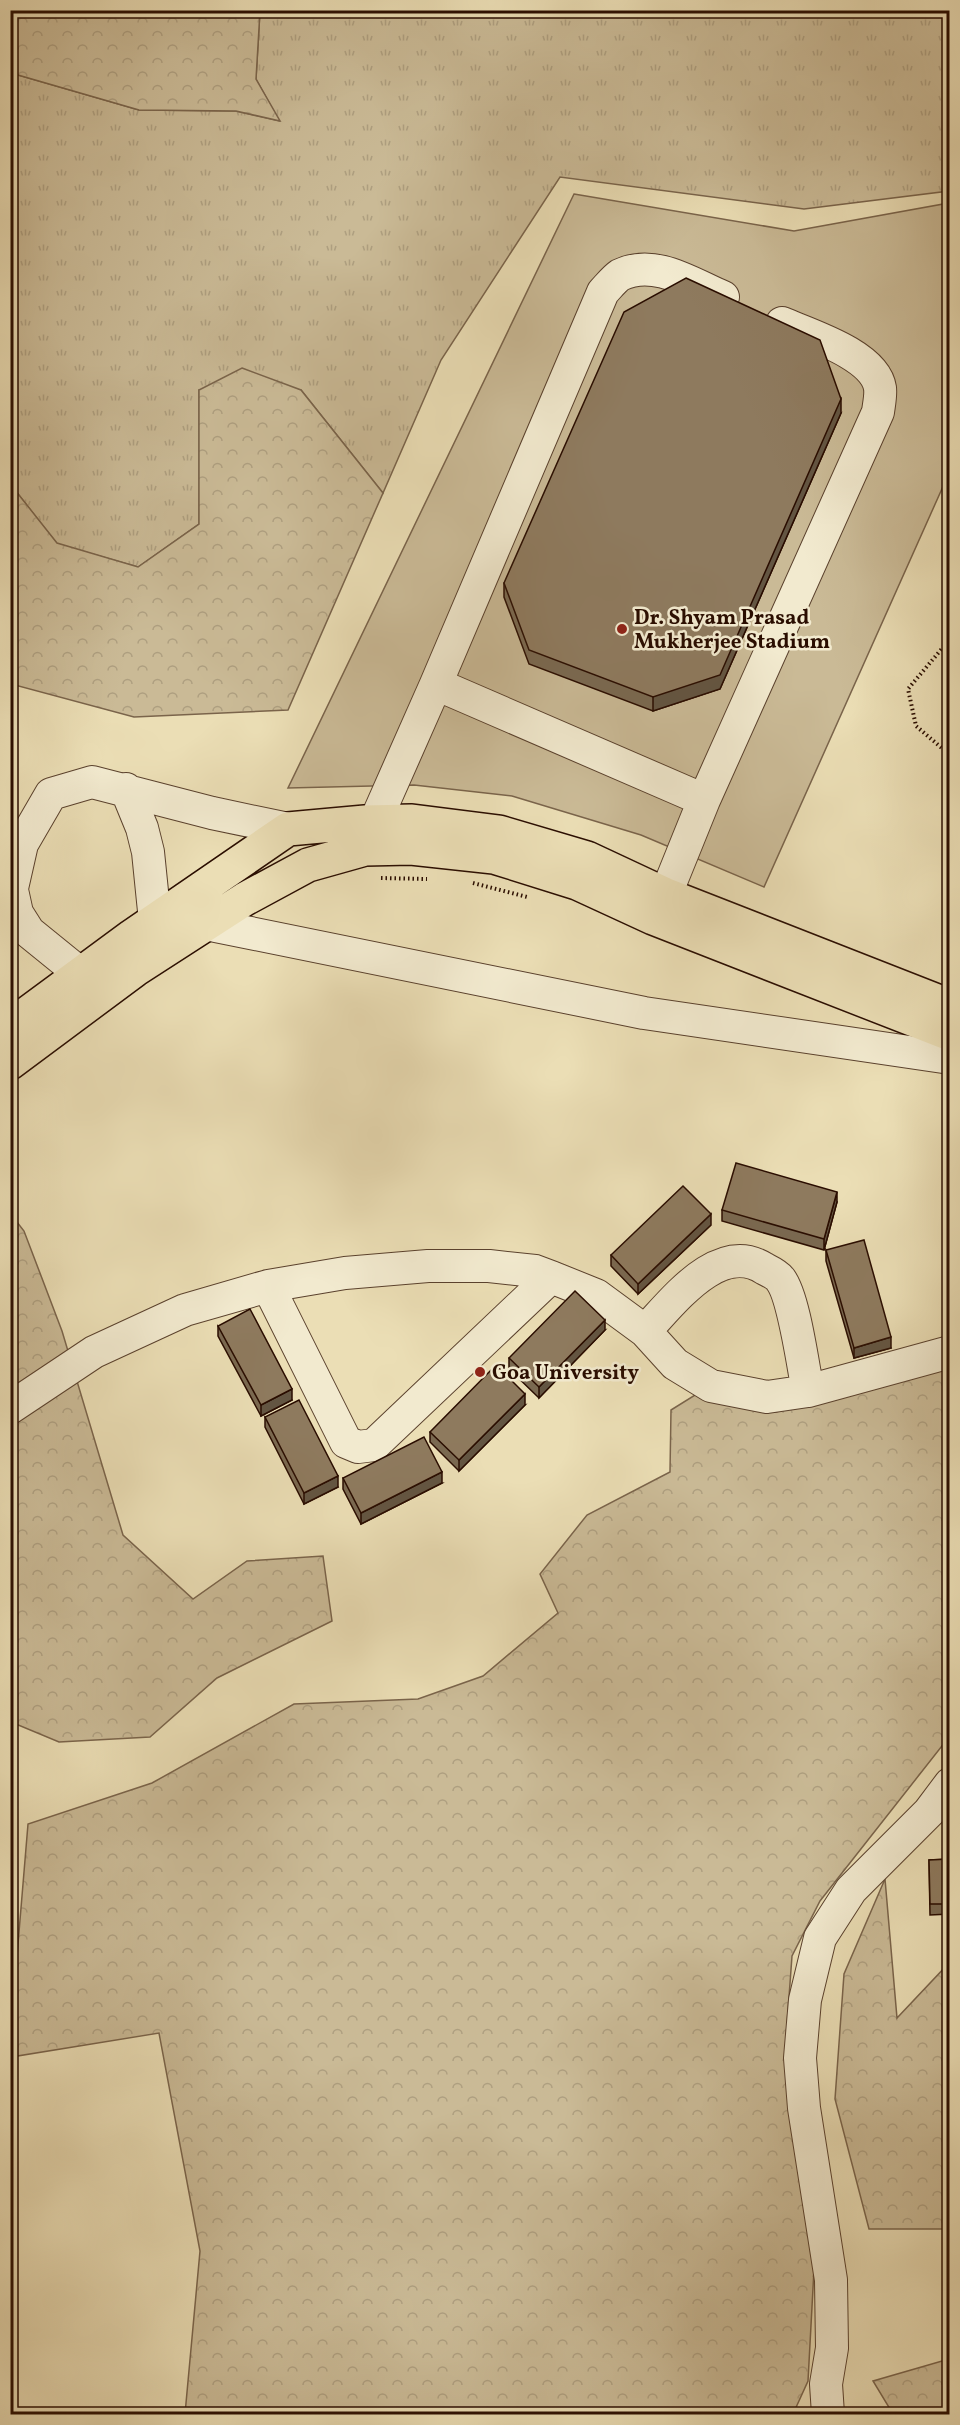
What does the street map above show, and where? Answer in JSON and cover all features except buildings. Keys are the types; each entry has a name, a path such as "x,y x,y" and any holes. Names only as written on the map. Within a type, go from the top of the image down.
{"main road":[{"path":"10,1026 155,921 288,829 412,821 500,832 587,858 677,908 950,1034"},
{"path":"10,1063 135,970 245,899 308,866 365,849 411,848 494,858 577,883 677,908 950,1006"}],"street":[{"path":"375,822 603,292 619,276 641,270 662,271 853,354 870,369 880,387 878,412 704,800 677,908"},
{"path":"436,684 704,800"},
{"path":"82,975 29,932 17,913 13,878 22,844 51,794 92,782 212,813 288,829"},
{"path":"126,789 142,828 148,852 155,921"},
{"path":"206,924 644,1013 950,1058"},
{"path":"645,1331 698,1276 728,1262 755,1262 780,1279 792,1308 808,1391"},
{"path":"10,1408 94,1352 185,1310 268,1286 345,1273 428,1266 489,1266 535,1271 551,1277 596,1295 645,1331 675,1364 711,1386 767,1397 808,1391 950,1352"},
{"path":"268,1286 346,1442 358,1447 374,1445 551,1277"},
{"path":"828,2415 826,2384 832,2348 831,2280 804,2108 800,2058 805,2000 820,1938 850,1890 929,1812 950,1784"}],"path":[{"path":"950,639 908,689 916,726 950,755"}],"green space":[{"path":"10,11 260,11 256,79 280,121 236,111 139,110 11,73"},
{"path":"260,11 949,11 949,191 804,209 560,177 441,360 383,493 301,390 199,390 199,524 138,567 57,544 11,485 11,73 139,110 236,111 279,121 256,79"},
{"name":"Dr. Shyam Prasad Mukherjee Stadium","path":"574,194 794,231 949,203 949,473 764,887 641,835 512,796 414,785 288,788"},
{"path":"242,368 301,390 383,493 288,710 134,717 11,684 11,485 57,543 138,567 199,524 199,390"},
{"path":"10,1213 24,1231 62,1331 123,1535 193,1599 247,1561 323,1556 332,1621 217,1678 150,1737 59,1742 11,1722"},
{"path":"949,1364 949,1737 820,1901 792,1956 786,2038 815,2251 808,2381 793,2414 185,2414 200,2251 159,2033 11,2057 11,2028 28,1824 152,1783 294,1704 418,1699 483,1676 558,1613 540,1574 587,1515 670,1472 671,1410 695,1395 776,1412"},
{"path":"885,1879 897,2018 949,1963 949,2229 869,2229 835,2099 844,1974"},
{"path":"949,2359 949,2414 893,2414 873,2381"}],"place":[{"name":"Dr. Shyam Prasad Mukherjee Stadium","path":"622,629"},
{"name":"Goa University","path":"480,1372"}]}
